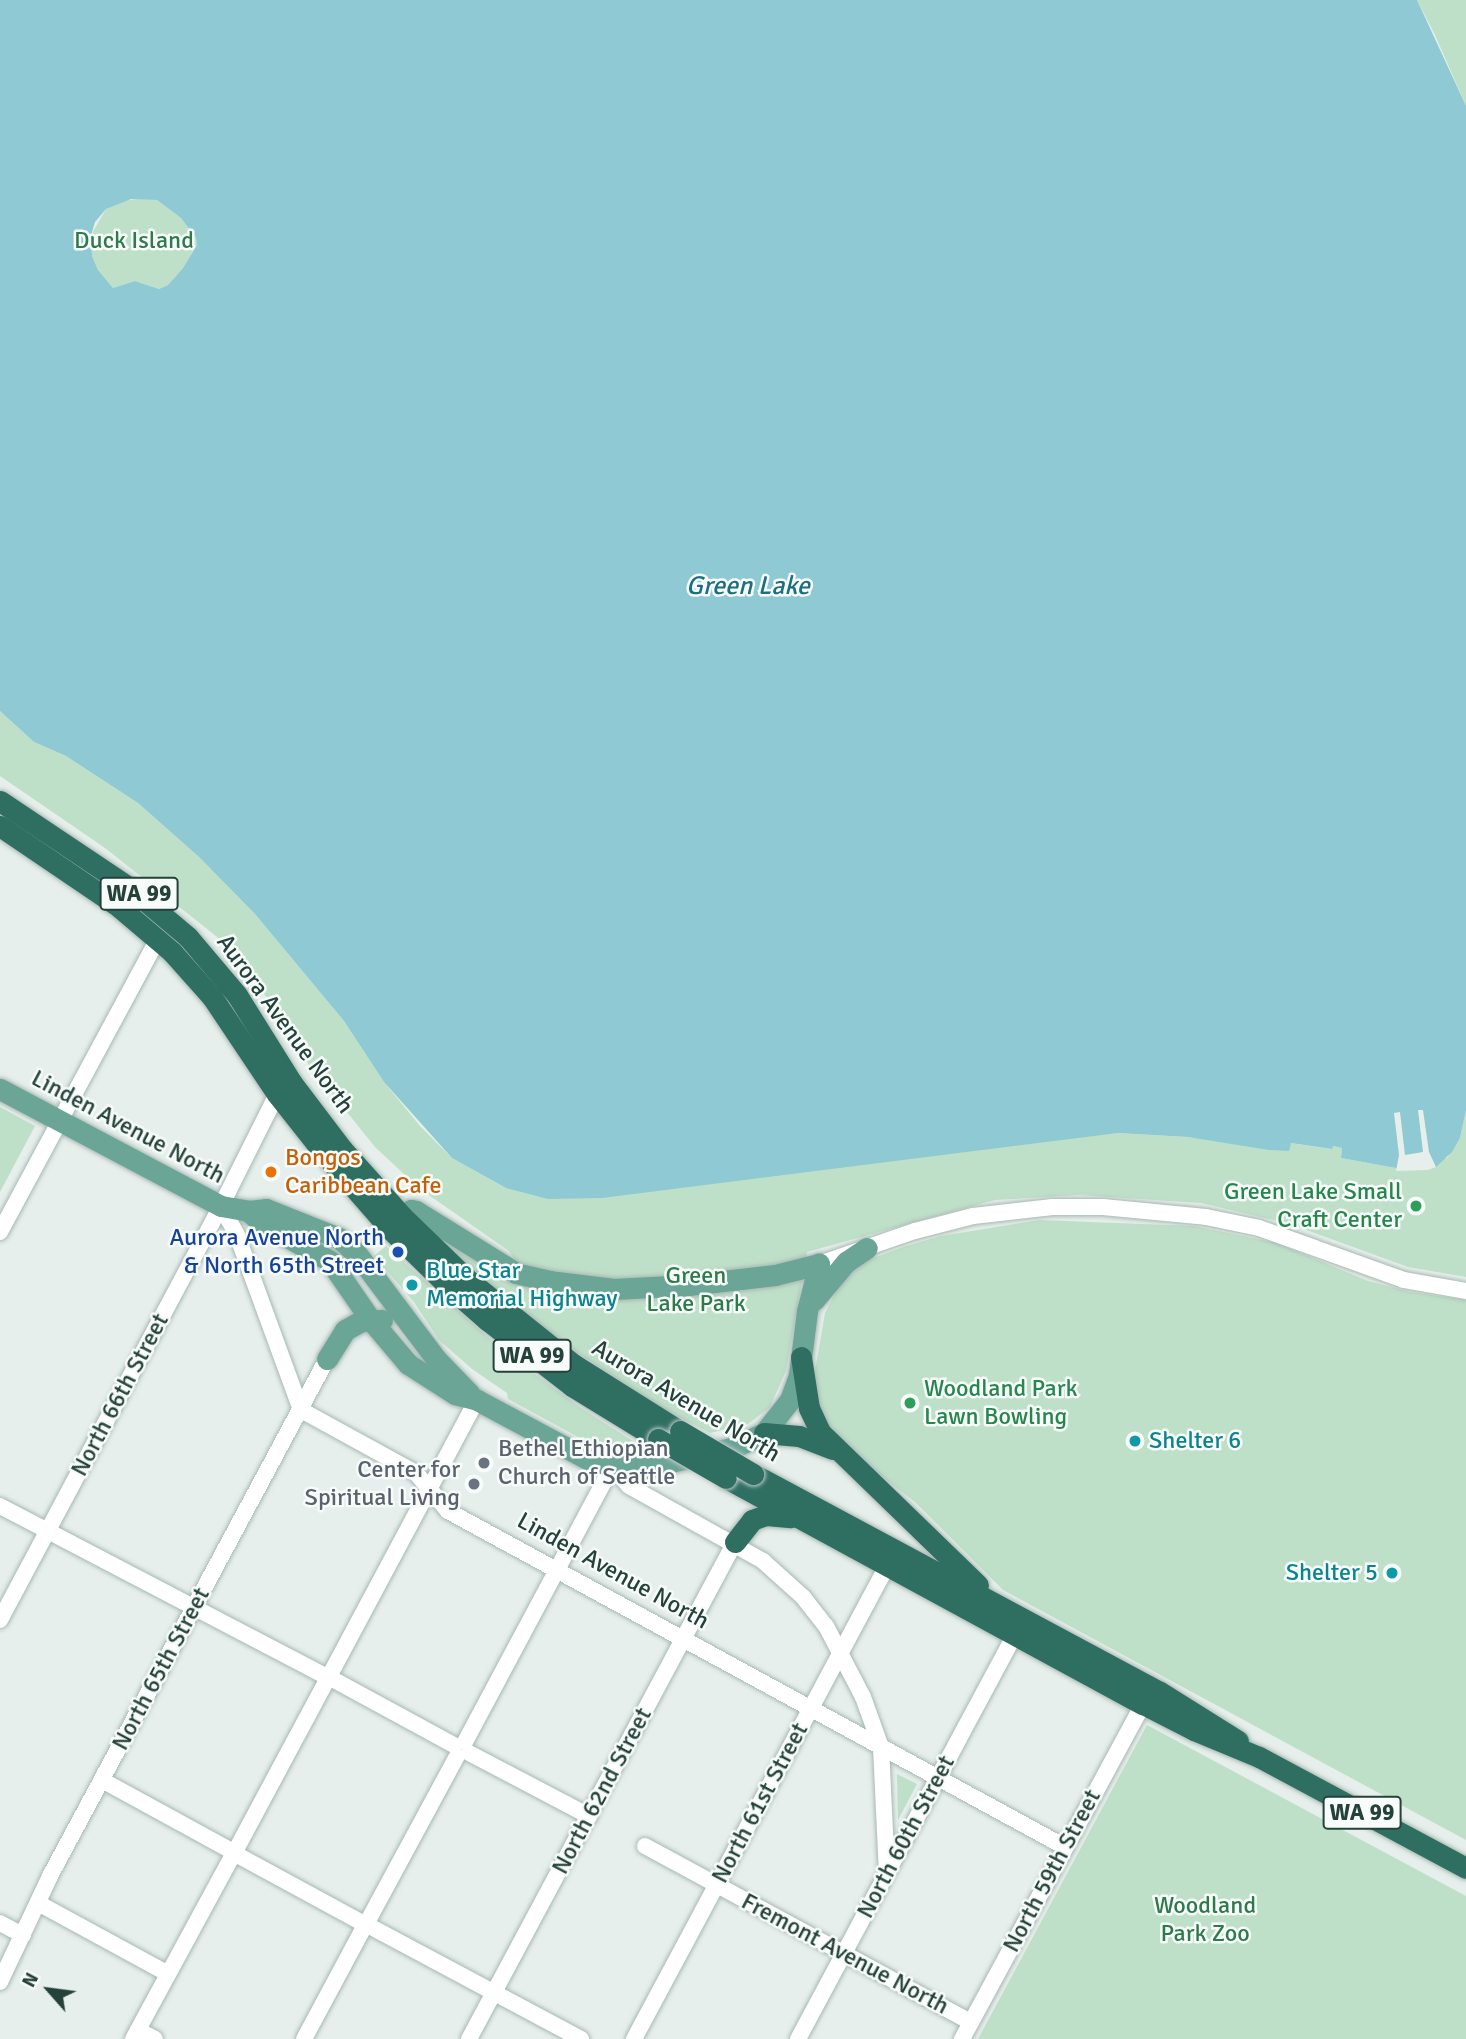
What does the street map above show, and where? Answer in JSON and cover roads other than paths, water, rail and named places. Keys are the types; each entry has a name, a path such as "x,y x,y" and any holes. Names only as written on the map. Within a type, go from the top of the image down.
{"highway":[{"name":"Aurora Avenue North","path":"0,800 130,888 188,937 237,995 317,1116 402,1216 467,1279 536,1337 610,1389 753,1474 1205,1718 1259,1757"},
{"name":"Aurora Avenue North","path":"2,833 119,907 158,938 212,997 276,1094 372,1209 446,1284 562,1378 659,1439 797,1518 1143,1704 1201,1734 1259,1757 1466,1868"},
{"path":"801,1357 812,1417 835,1450 1006,1609"},
{"path":"764,1433 799,1436 835,1450"},
{"path":"735,1542 757,1518 766,1515 797,1518"}],"main road":[{"name":"Linden Avenue North","path":"0,1089 221,1206"},
{"path":"221,1206 248,1211 265,1209 329,1233 351,1247 437,1360"},
{"path":"327,1359 352,1332 369,1326 408,1364 456,1394 477,1400 593,1462 612,1467 645,1468 735,1447 764,1433 790,1400 819,1264 775,1275 689,1285 614,1289 516,1273 416,1211 411,1210 402,1216"},
{"path":"248,1211 261,1223 322,1255 341,1274 370,1319 408,1364"},
{"path":"322,1255 329,1233"},
{"path":"807,1311 840,1268 867,1248"},
{"path":"327,1359 345,1330 370,1319 393,1325 437,1360 477,1400"}],"street":[{"path":"0,1232 158,938"},
{"name":"North 66th Street","path":"0,1620 221,1206 276,1094"},
{"name":"Linden Avenue North","path":"221,1206 237,1234 301,1410 416,1473 449,1511 1065,1847"},
{"path":"819,1264 915,1231 1001,1211 1052,1207 1147,1210 1206,1217 1259,1228 1404,1280 1466,1291"},
{"name":"North 65th Street","path":"0,1982 102,1780 327,1359"},
{"path":"155,2039 136,2034 477,1400"},
{"path":"304,2039 612,1467 629,1486 764,1560 803,1597 827,1626 842,1651 881,1747 887,1873"},
{"path":"0,1506 589,1816"},
{"name":"North 62nd Street","path":"469,2039 735,1542"},
{"name":"North 61st Street","path":"634,2039 887,1566"},
{"name":"North 60th Street","path":"798,2039 1015,1635"},
{"name":"North 59th Street","path":"962,2039 1143,1704"},
{"path":"102,1780 581,2039"},
{"name":"Fremont Avenue North","path":"645,1846 971,2022"},
{"path":"38,1903 168,1974"},
{"path":"0,1923 23,1936"}],"water":[{"name":"Green Lake","path":"0,0 1417,0 1466,106 1466,1110 1460,1138 1452,1152 1436,1167 1396,1168 1341,1158 1342,1148 1333,1146 1332,1149 1291,1143 1289,1151 1269,1150 1188,1137 1118,1133 602,1198 548,1199 506,1188 452,1158 384,1082 344,1021 255,914 199,857 138,803 66,756 34,742 0,711","holes":["131,199 157,200 181,218 196,238 197,245 183,268 168,285 159,289 135,281 113,288 98,270 92,256 91,235 95,222 106,209"]}],"place":[{"name":"Bongos Caribbean Cafe","path":"271,1172"},
{"name":"Green Lake Small Craft Center","path":"1416,1206"},
{"name":"Aurora Avenue North & North 65th Street","path":"398,1252"},
{"name":"Blue Star Memorial Highway","path":"412,1285"},
{"name":"Woodland Park Lawn Bowling","path":"910,1403"},
{"name":"Shelter 6","path":"1135,1441"},
{"name":"Bethel Ethiopian Church of Seattle","path":"484,1463"},
{"name":"Center for Spiritual Living","path":"474,1484"},
{"name":"Shelter 5","path":"1392,1573"}],"park label":[{"name":"Duck Island","path":"134,241"},
{"name":"Green Lake Park","path":"696,1290"},
{"name":"Woodland Park Zoo","path":"1205,1920"}]}
